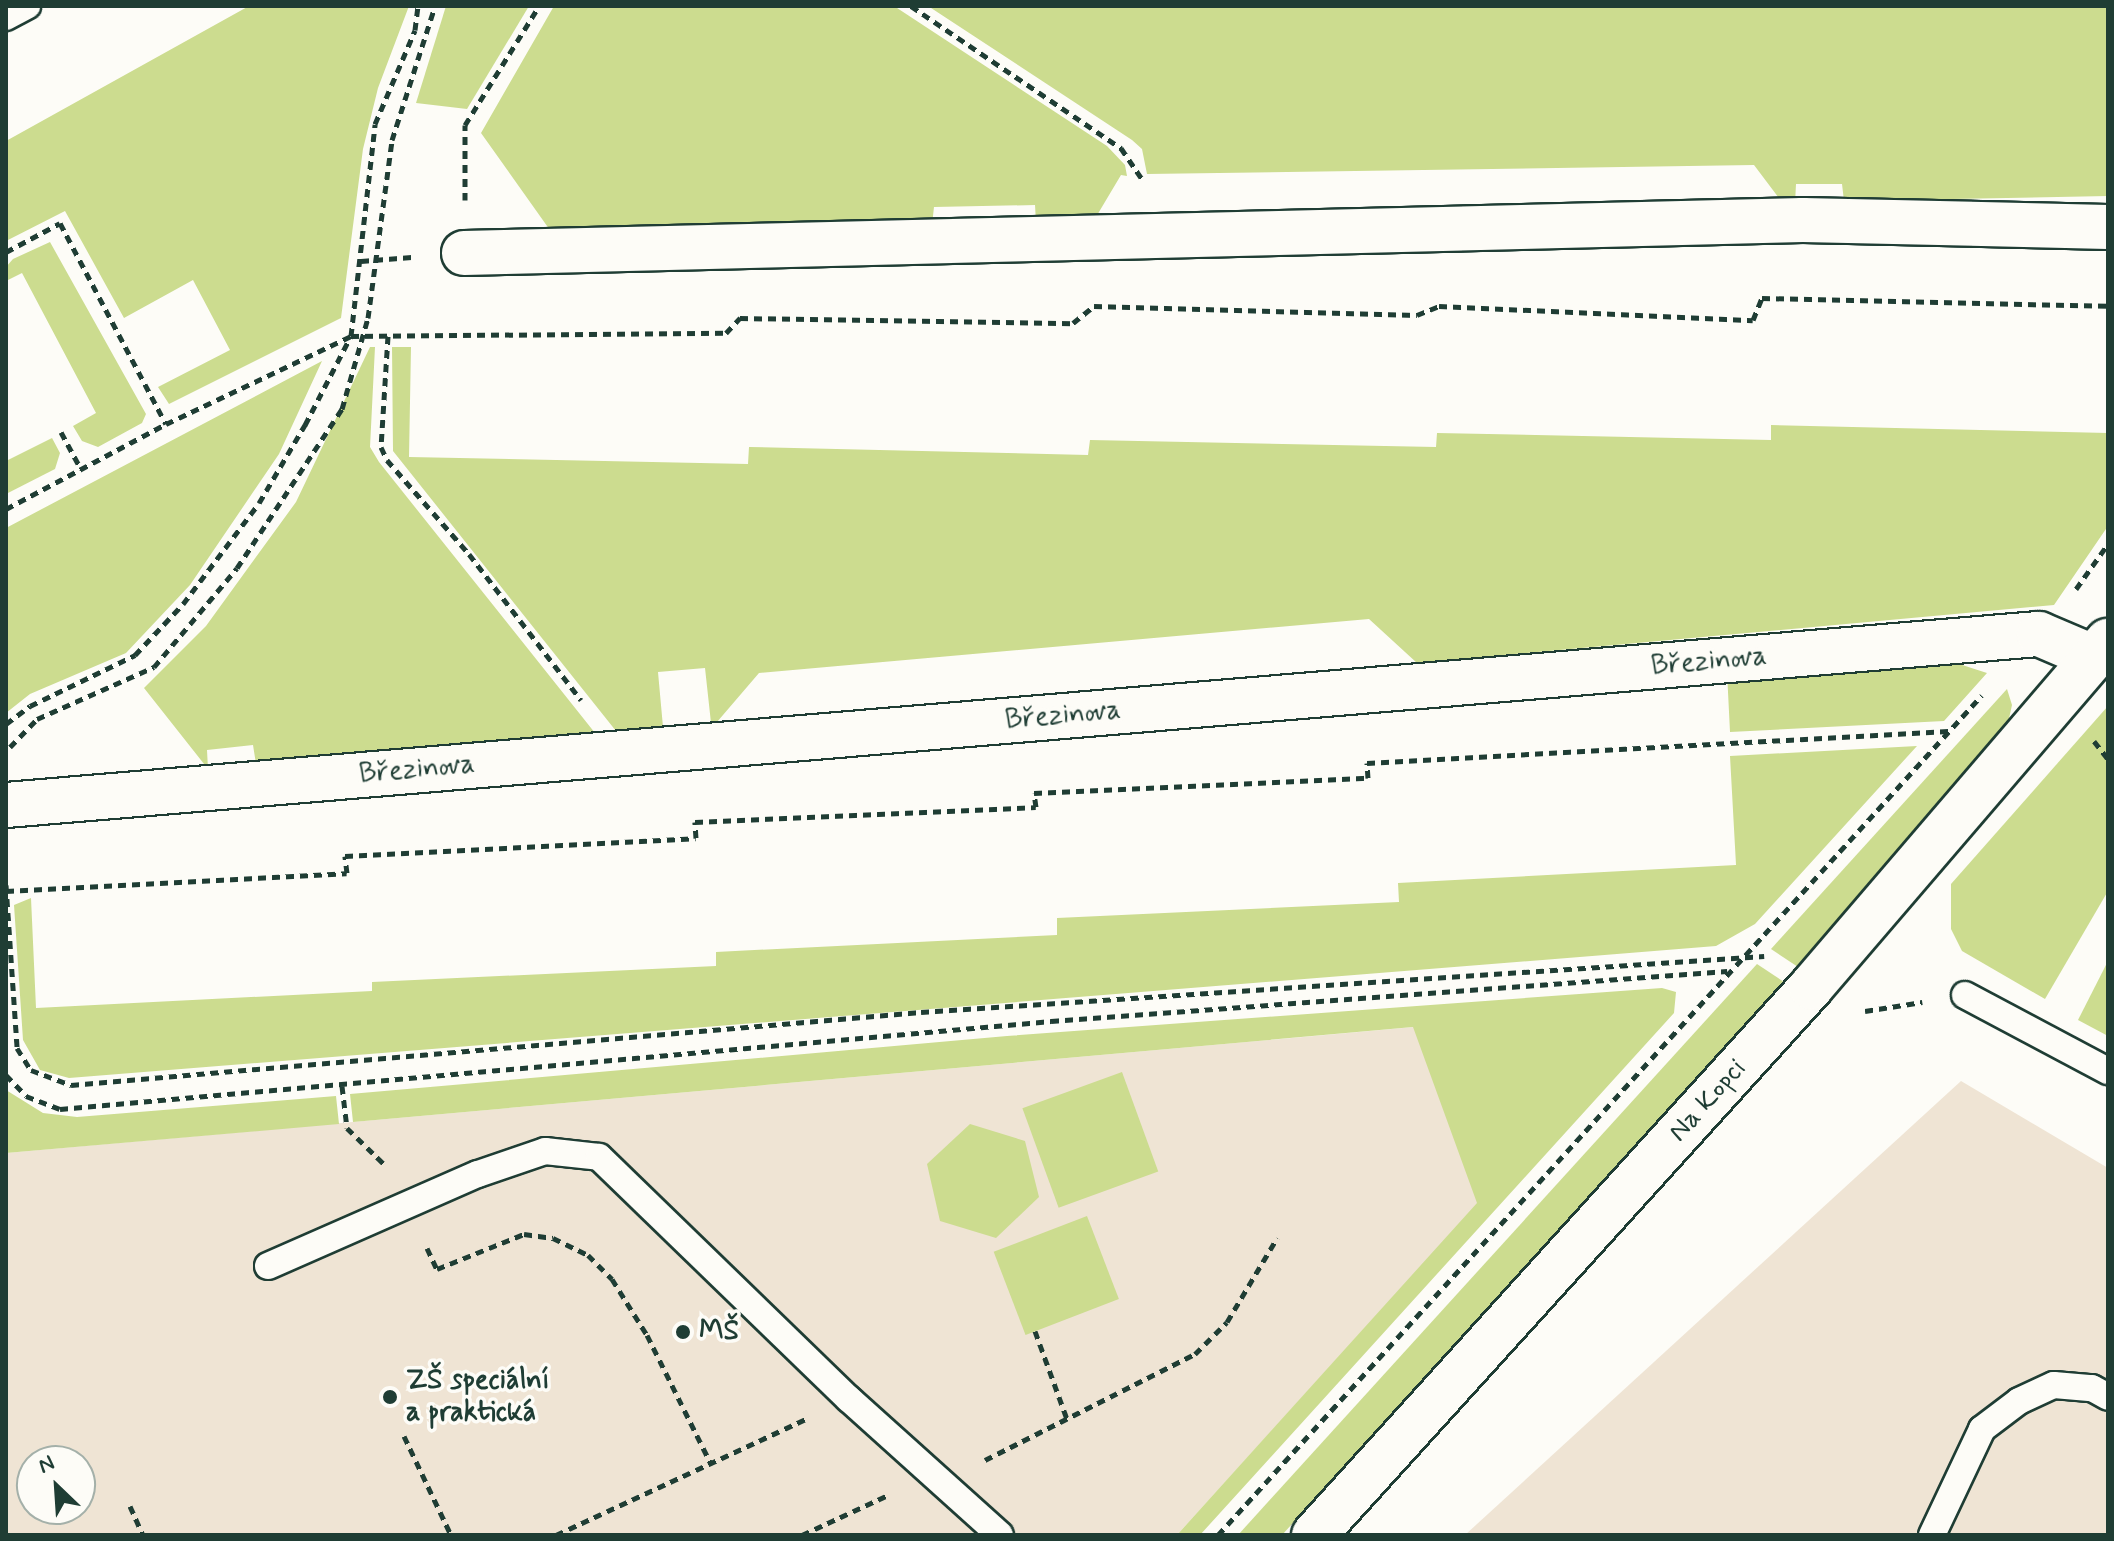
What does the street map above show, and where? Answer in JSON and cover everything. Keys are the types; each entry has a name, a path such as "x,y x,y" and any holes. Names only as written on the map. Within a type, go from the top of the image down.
{"street":[{"path":"464,253 1803,220 2108,227"},
{"name":"Březinova","path":"6,805 2039,634 2103,655"},
{"name":"Na Kopci","path":"1314,1535 1811,987 2103,655"}],"lane":[{"path":"6,17 27,6"},
{"path":"1965,995 2108,1071"},
{"path":"268,1266 407,1204 545,1151 599,1157 849,1399 1000,1535"},
{"path":"1932,1535 1982,1429 2019,1401 2054,1385 2092,1388 2108,1397"}],"path":[{"path":"6,724 30,706 135,655 183,604 259,503 351,336 375,124 415,30 418,6"},
{"path":"6,762 10,747 37,719 130,682 154,667 190,629 296,485 342,409 363,336 392,140 435,6"},
{"path":"464,253 465,125 539,6"},
{"path":"911,6 1121,148 1180,235"},
{"path":"6,252 60,223 166,424"},
{"path":"6,509 166,424 351,336 726,333 740,318 1073,323 1094,306 1417,315 1439,306 1753,320 1762,298 2108,306"},
{"path":"388,336 381,447 387,460 469,554 619,753"},
{"path":"61,432 81,469"},
{"path":"1218,1535 1727,971 2039,634 2108,544"},
{"path":"1745,954 921,1012 71,1085 31,1070 17,1048 6,888 347,873 345,856 696,838 695,822 1036,807 1034,793 1368,778 1367,763 1948,731"},
{"path":"6,1075 26,1096 60,1109 1051,1021 1727,971"},
{"path":"1811,987 1850,1013 1965,995"},
{"path":"342,1086 347,1128 396,1177 437,1269 524,1234 553,1238 588,1255 612,1279 647,1335 711,1464"},
{"path":"802,1535 1067,1419 1195,1354 1227,1322 1277,1238"},
{"path":"1035,1331 1067,1419"},
{"path":"556,1535 849,1399"},
{"path":"404,1436 451,1535"},
{"path":"130,1506 143,1535"}],"shaded area":[{"name":"MŠ","path":"1414,1027 1478,1203 1177,1535 6,1535 6,1153"},
{"path":"1961,1081 2108,1168 2108,1535 1465,1535"}],"green space":[{"path":"249,6 409,6 378,88 363,149 341,318 169,404 158,387 230,350 193,280 124,318 65,211 6,241 6,141"},
{"path":"446,6 529,6 467,109 416,103"},
{"path":"554,6 894,6 1107,146 1125,165 1127,176 1121,175 1093,222 1036,223 1035,205 934,207 932,225 552,233 481,133"},
{"path":"928,6 2108,6 2108,196 1844,201 1842,184 1796,184 1795,204 1785,206 1754,165 1147,174 1142,149 1132,140"},
{"path":"50,242 146,414 142,423 98,447 82,441 73,426 96,413 22,273 6,281 6,267 13,259"},
{"path":"370,347 375,347 370,447 595,733 256,764 253,745 207,750 208,769 144,688 206,626 296,502"},
{"path":"392,347 411,347 409,457 748,464 749,447 1088,455 1090,440 1436,447 1437,433 1771,440 1771,425 2108,433 2108,526 2054,605 1417,663 1369,619 759,673 717,722 711,723 705,668 658,672 663,727 616,731 393,451"},
{"path":"322,361 279,454 190,585 126,653 30,694 6,713 6,528"},
{"path":"52,438 60,453 55,469 6,494 6,461"},
{"path":"1956,663 1987,673 1944,721 1730,732 1727,672 1828,674"},
{"path":"2007,689 2012,705 2006,732 1798,967 1771,949"},
{"path":"2108,706 2108,891 2045,999 1962,951 1951,929 1951,884"},
{"path":"1917,746 1755,924 1716,946 69,1078 40,1070 23,1040 14,905 31,898 36,1008 372,991 372,982 716,966 716,952 1057,935 1057,918 1399,902 1398,883 1736,865 1730,756"},
{"path":"2108,961 2108,1036 2078,1020"},
{"path":"1757,964 1784,982 1618,1167 1282,1535 1238,1535"},
{"path":"1662,988 1676,992 1674,1013 1200,1535 1177,1535 1477,1203 1413,1027 353,1122 350,1094 1007,1036"},
{"path":"1122,1072 1158,1172 1059,1208 1022,1108"},
{"path":"6,1090 43,1113 77,1117 336,1096 339,1124 6,1153"},
{"path":"970,1124 1025,1141 1039,1197 996,1238 940,1221 927,1164"},
{"path":"1087,1216 1119,1299 1026,1335 994,1252"}],"place":[{"name":"MŠ","path":"683,1332"},
{"name":"ZŠ speciální a praktická","path":"390,1397"}]}
